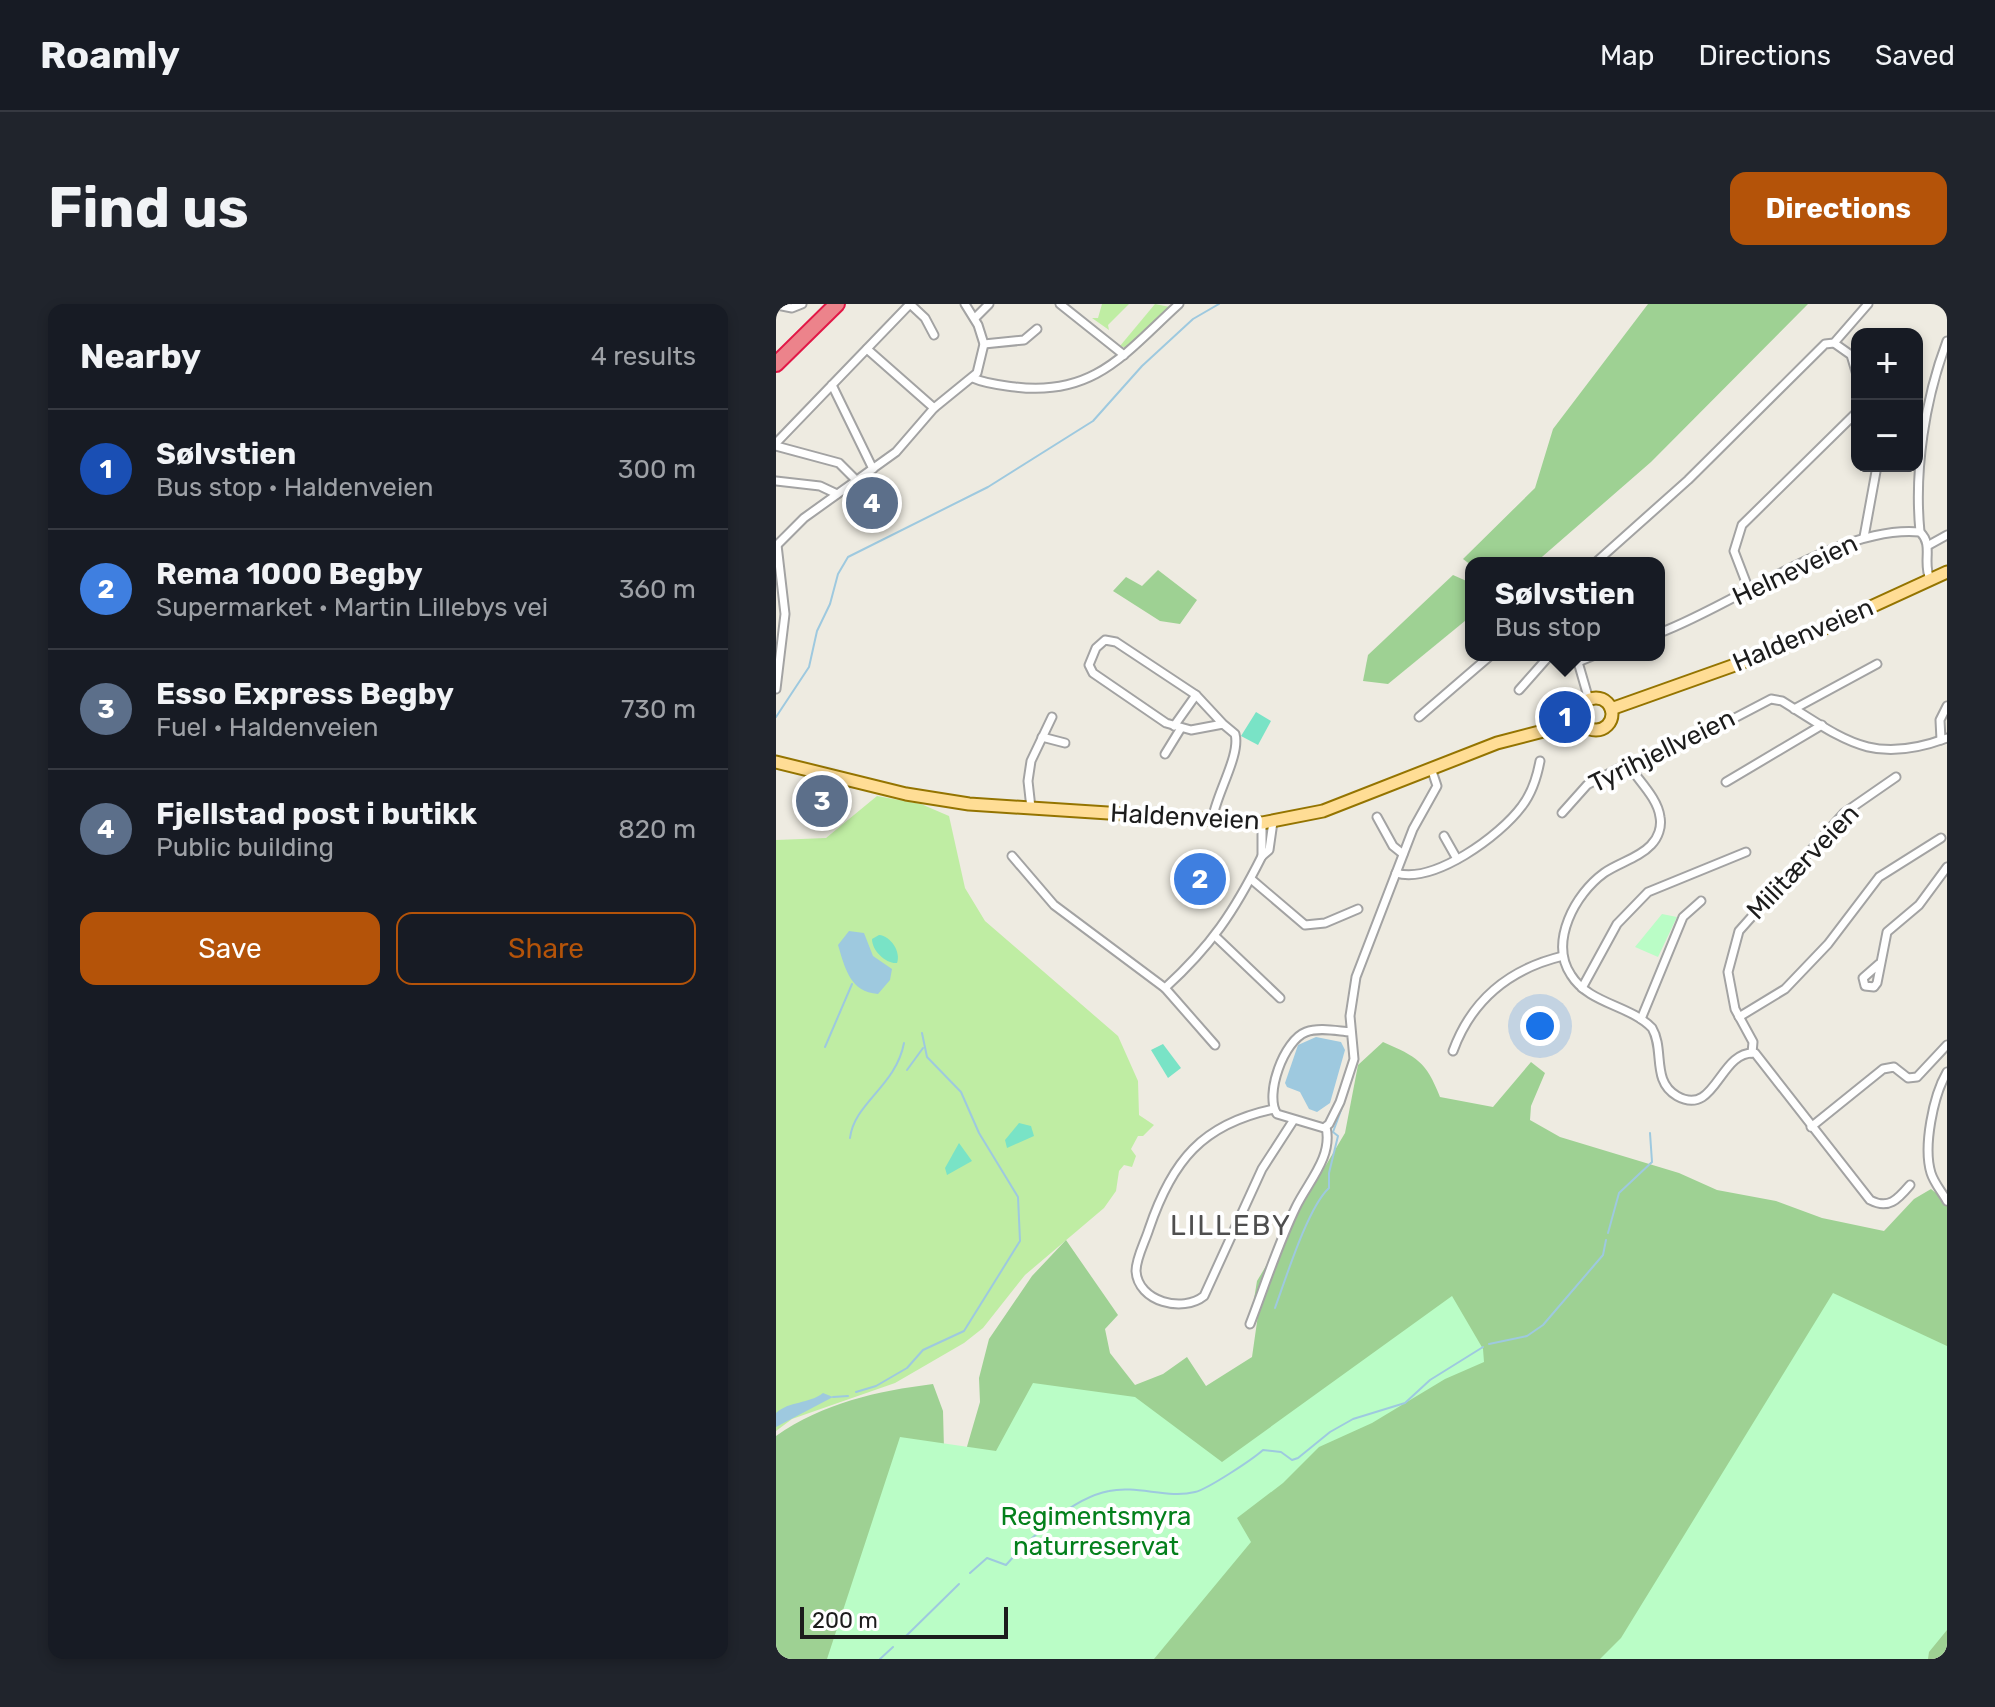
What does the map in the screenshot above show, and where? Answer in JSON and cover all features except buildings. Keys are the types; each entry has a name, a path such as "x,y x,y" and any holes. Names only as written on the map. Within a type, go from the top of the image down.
{"highway":[{"path":"776,364 837,304"}],"main road":[{"name":"Haldenveien","path":"1611,709 1777,650 1947,572"},
{"path":"1600,698 1611,709 1611,720 1604,728 1592,730 1582,721 1581,709 1589,700 1600,698"},
{"name":"Haldenveien","path":"776,762 935,799 1212,821 1267,822 1323,811 1432,771 1497,743 1582,721"}],"street":[{"path":"776,305 792,308 802,304"},
{"path":"857,481 839,463 776,444 910,304 925,318 934,335"},
{"path":"776,689 785,614 776,545 804,518 896,452 934,408 973,378 980,368 984,344 975,318 965,304"},
{"path":"975,318 989,304"},
{"path":"1060,304 1124,355"},
{"path":"973,378 985,383 1031,389 1060,387 1099,375 1179,304"},
{"path":"1834,343 1868,304"},
{"path":"984,344 1024,340 1037,329"},
{"path":"1929,545 1920,532 1918,499 1930,399 1947,341"},
{"path":"1602,557 1699,469 1825,344 1834,343 1851,355"},
{"path":"867,349 934,408"},
{"path":"832,385 873,469"},
{"path":"1749,590 1734,551 1742,525 1851,418"},
{"path":"1864,537 1876,472"},
{"path":"776,481 820,486 837,494"},
{"name":"Helneveien","path":"1665,630 1864,537 1882,531 1920,532"},
{"path":"1930,579 1925,560 1929,545 1947,535"},
{"path":"1212,821 1237,740 1223,724 1196,695 1116,642 1105,640 1096,648 1089,665 1093,673 1178,727 1191,730 1223,724"},
{"path":"1419,717 1484,661"},
{"path":"1519,690 1545,661"},
{"path":"1576,661 1589,700"},
{"path":"1794,709 1877,664"},
{"path":"1165,754 1196,695"},
{"name":"Tyrihjellveien","path":"1562,813 1587,785 1619,768 1632,770 1765,701 1777,700 1872,750 1912,750 1944,739"},
{"path":"1944,739 1940,720 1947,706"},
{"path":"1031,808 1029,771 1052,717"},
{"path":"1726,782 1822,725"},
{"path":"1042,737 1065,743"},
{"path":"1396,873 1428,874 1457,859 1522,807 1531,791 1540,761"},
{"path":"1632,770 1656,804 1661,818 1659,833 1646,850 1606,871 1585,893 1566,928 1563,956 1569,973 1582,988 1652,1028 1658,1040 1664,1084 1682,1098 1708,1095 1728,1064 1752,1053 1760,1057 1811,1127 1873,1203 1891,1203 1910,1185"},
{"path":"1250,1324 1296,1207 1319,1166 1327,1141 1326,1127 1340,1102 1354,1059 1350,1032 1356,977 1403,854 1437,786 1432,771"},
{"name":"Militærveien","path":"1752,1053 1753,1042 1739,1017 1728,972 1739,931 1844,813 1896,777"},
{"path":"1377,817 1393,846 1403,854"},
{"path":"1165,988 1216,937 1262,856 1267,822"},
{"path":"1444,836 1457,859"},
{"path":"1739,1017 1785,989 1828,944 1879,877 1941,838"},
{"path":"1582,988 1617,924 1648,892 1746,852"},
{"path":"1007,868 1014,858 1054,905 1165,988 1215,1045"},
{"path":"1879,964 1887,932 1919,905 1947,867"},
{"path":"1251,879 1305,925 1325,923 1358,909"},
{"path":"1641,1019 1683,917 1701,901"},
{"path":"1216,937 1280,998"},
{"path":"1453,1051 1480,1002 1497,986 1518,971 1563,956"},
{"path":"1274,1109 1281,1060 1293,1041 1306,1032 1350,1032"},
{"path":"1811,1127 1883,1069 1894,1067 1908,1078 1917,1077 1947,1045"},
{"path":"1947,1072 1932,1108 1928,1154 1931,1173 1947,1201"},
{"path":"1293,1121 1262,1169 1204,1296 1194,1303 1178,1305 1147,1292 1137,1275 1138,1262 1156,1211 1183,1159 1201,1139 1226,1123 1274,1109 1293,1121 1326,1127"}],"green space":[{"path":"1102,304 1129,304 1108,325 1109,330 1092,318 1098,318"},
{"path":"1155,304 1170,307 1127,348 1120,346"},
{"path":"1648,304 1808,304 1651,462 1542,557 1465,557 1535,488 1553,429"},
{"path":"1158,570 1197,600 1180,624 1160,621 1113,591 1126,577 1142,586"},
{"path":"1453,575 1465,580 1465,621 1388,684 1363,681 1368,655"},
{"path":"1256,712 1271,721 1258,745 1241,736"},
{"path":"877,796 921,804 949,816 965,888 985,921 1118,1036 1138,1081 1139,1115 1154,1125 1143,1136 1138,1136 1131,1149 1136,1156 1132,1167 1124,1165 1119,1171 1116,1191 1104,1208 1025,1275 983,1328 964,1343 895,1383 792,1419 776,1431 776,840 826,838"},
{"path":"1662,914 1677,917 1658,957 1635,947"},
{"path":"879,935 894,945 898,954 897,963 884,959 877,952 872,939"},
{"path":"1383,1042 1419,1062 1430,1075 1440,1097 1493,1107 1531,1062 1545,1073 1531,1106 1530,1120 1560,1137 1679,1173 1717,1190 1776,1201 1822,1218 1884,1231 1914,1199 1931,1189 1947,1202 1947,1659 776,1659 776,1436 812,1415 851,1400 933,1384 943,1411 944,1449 966,1450 980,1402 979,1378 989,1339 1032,1276 1066,1240 1118,1315 1105,1329 1110,1353 1135,1385 1163,1374 1187,1357 1206,1386 1252,1357 1258,1315 1253,1305 1257,1281 1345,1133 1358,1065"},
{"path":"1163,1044 1181,1068 1168,1078 1151,1050"},
{"path":"1019,1123 1031,1126 1034,1136 1007,1148 1005,1140"},
{"path":"959,1143 972,1161 947,1175 945,1168"},
{"path":"1833,1293 1947,1346 1947,1630 1929,1652 1928,1659 1600,1659 1621,1638"},
{"name":"Regimentsmyra naturreservat","path":"1452,1296 1483,1349 1484,1362 1445,1379 1372,1423 1319,1447 1283,1483 1237,1518 1251,1542 1154,1659 827,1659 900,1437 996,1451 1033,1383 1135,1397 1222,1462"}],"water":[{"path":"849,931 864,933 873,956 892,969 890,980 878,994 861,989 846,970 838,945"},
{"path":"1316,1037 1341,1042 1345,1050 1330,1103 1317,1112 1309,1109 1300,1092 1287,1087 1285,1083 1298,1045"},
{"path":"823,1393 833,1397 776,1427 776,1413 781,1409"}],"waterway":[{"path":"776,717 809,667 817,631 830,604 838,574 848,557 988,487 1093,421 1142,366 1193,319 1219,304"},
{"path":"825,1047 852,984"},
{"path":"856,1392 876,1386 907,1368 923,1350 964,1331 1020,1241 1018,1197 979,1133 961,1092 927,1057 922,1033"},
{"path":"850,1138 859,1114 893,1071 904,1043"},
{"path":"907,1070 923,1048"},
{"path":"1347,1092 1353,1076"},
{"path":"1275,1308 1306,1226 1329,1188 1329,1173 1338,1136 1333,1132 1344,1102"},
{"path":"1608,1233 1619,1193 1652,1162 1650,1133"},
{"path":"1489,1344 1527,1336 1543,1325 1603,1255 1606,1240"},
{"path":"970,1573 987,1558 1006,1565 1053,1520 1095,1495 1120,1490 1185,1494 1220,1480 1263,1450 1281,1452 1292,1460 1298,1458 1330,1432 1353,1419 1405,1403 1430,1380 1483,1347"},
{"path":"833,1397 848,1396"},
{"path":"904,1638 959,1584"},
{"path":"880,1659 893,1647"}],"place":[{"name":"Fjellstad post i butikk","path":"872,503"},
{"name":"Sølvstien","path":"1565,717"},
{"name":"Esso Express Begby","path":"822,801"},
{"name":"Rema 1000 Begby","path":"1200,879"}],"district":[{"name":"LILLEBY","path":"1231,1225"}]}
